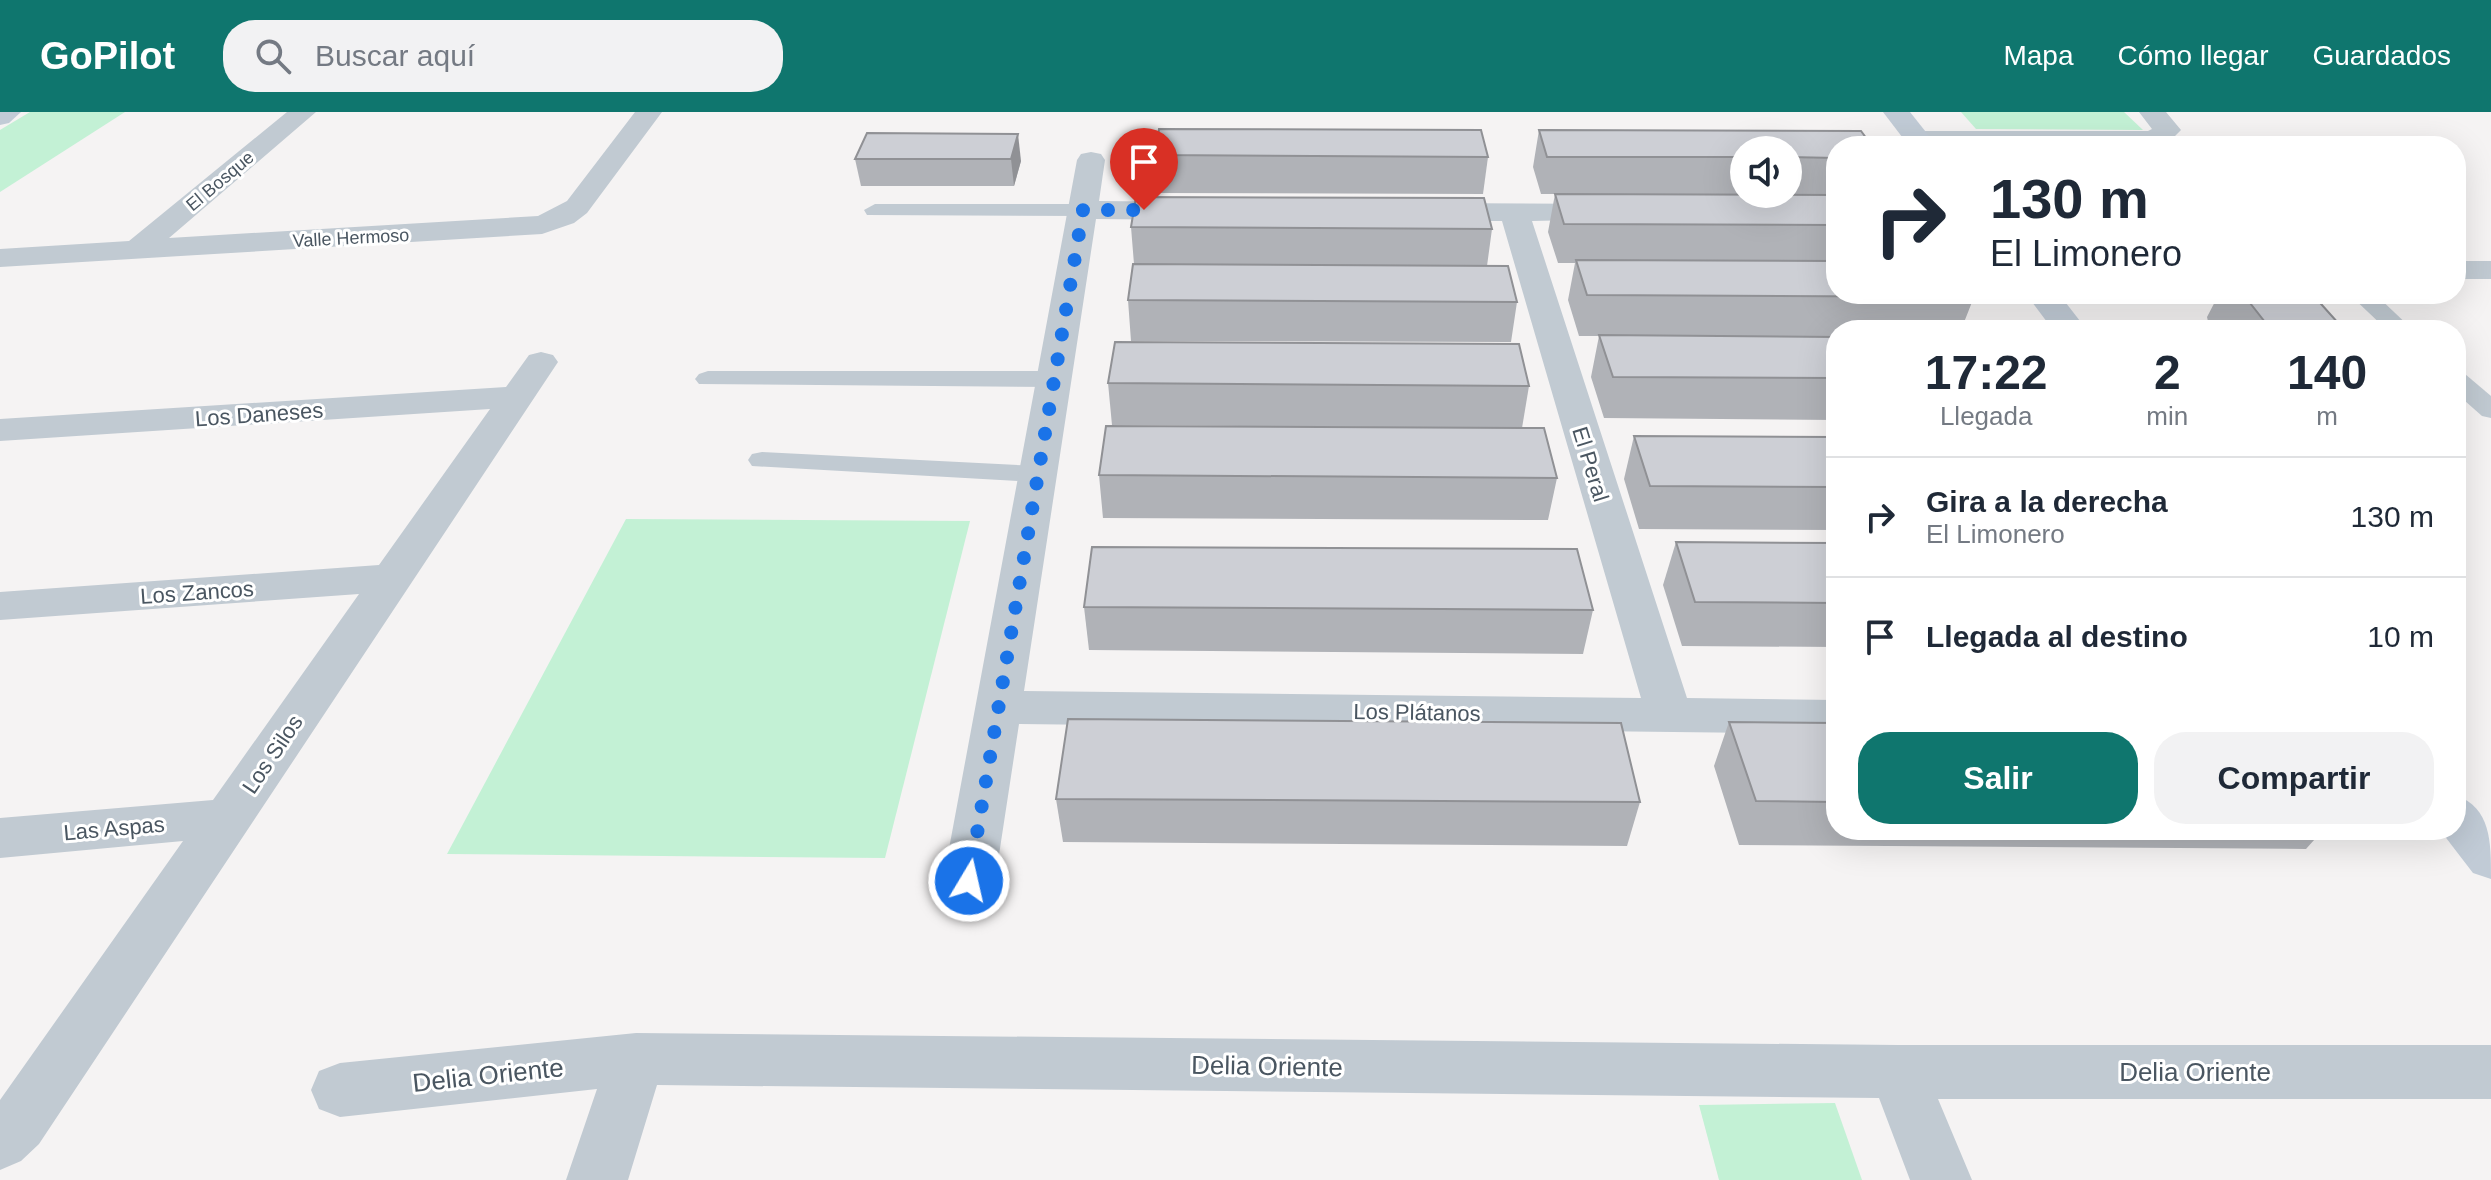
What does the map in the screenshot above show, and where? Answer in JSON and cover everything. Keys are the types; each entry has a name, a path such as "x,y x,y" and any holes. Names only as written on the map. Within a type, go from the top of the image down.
{"main road":[{"path":"0,117 8,112"},
{"path":"1896,112 1915,136"},
{"path":"2050,304 2062,320"},
{"path":"2466,827 2491,858"}],"street":[{"name":"El Bosque","path":"137,250 303,112"},
{"name":"Valle Hermoso","path":"0,258 542,225 563,217 577,207 649,112"},
{"path":"2152,112 2167,130 2160,136"},
{"path":"969,881 1091,160"},
{"path":"1083,210 1227,211"},
{"path":"1402,212 1637,214"},
{"name":"El Peral","path":"1514,213 1669,715"},
{"path":"2466,270 2491,270"},
{"name":"Los Daneses","path":"0,430 529,380"},
{"name":"Los Silos","path":"0,1141 18,1124 529,380"},
{"name":"Los Zancos","path":"0,606 393,578"},
{"name":"Los Plátanos","path":"998,707 1826,717"},
{"name":"Las Aspas","path":"0,838 228,818"},
{"path":"597,1180 636,1059"},
{"name":"Delia Oriente","path":"340,1090 636,1059 1898,1072 2491,1072"},
{"path":"1898,1072 1941,1180"}],"lane":[{"path":"875,210 1083,210"},
{"path":"2372,304 2390,320"},
{"path":"708,379 1054,379"},
{"path":"2466,388 2491,410"},
{"path":"762,460 1038,474"}],"green space":[{"path":"30,112 125,112 0,192 0,130"},
{"path":"1961,112 2124,112 2143,130 1976,129"},
{"path":"626,519 970,521 885,858 447,854"},
{"path":"1835,1103 1862,1180 1719,1180 1699,1105"}],"building":[{"path":"1159,129 1481,130 1488,157 1156,155"},
{"path":"1539,130 1861,131 1865,136 1826,136 1826,158 1802,157 1802,136 1730,136 1730,157 1547,157"},
{"path":"867,133 1018,134 1011,159 855,159"},
{"path":"1555,194 1730,195 1730,208 1802,208 1802,195 1826,195 1826,225 1564,224"},
{"path":"1136,197 1484,198 1492,229 1131,227"},
{"path":"1576,260 1826,261 1826,296 1587,295"},
{"path":"1133,264 1508,266 1517,302 1128,300"},
{"path":"2251,304 2321,304 2335,320 2263,320"},
{"path":"1599,335 1826,337 1826,378 1613,377"},
{"path":"1115,342 1519,344 1529,386 1108,383"},
{"path":"1106,426 1544,428 1557,478 1099,475"},
{"path":"1634,436 1826,437 1826,487 1650,486"},
{"path":"1676,542 1826,543 1826,603 1695,602"},
{"path":"1092,547 1577,549 1593,610 1084,607"},
{"path":"1068,719 1621,723 1640,802 1056,799"},
{"path":"1729,722 1826,723 1826,802 1756,801"}],"route":[{"path":"969,881 1083,210 1144,210"}]}
